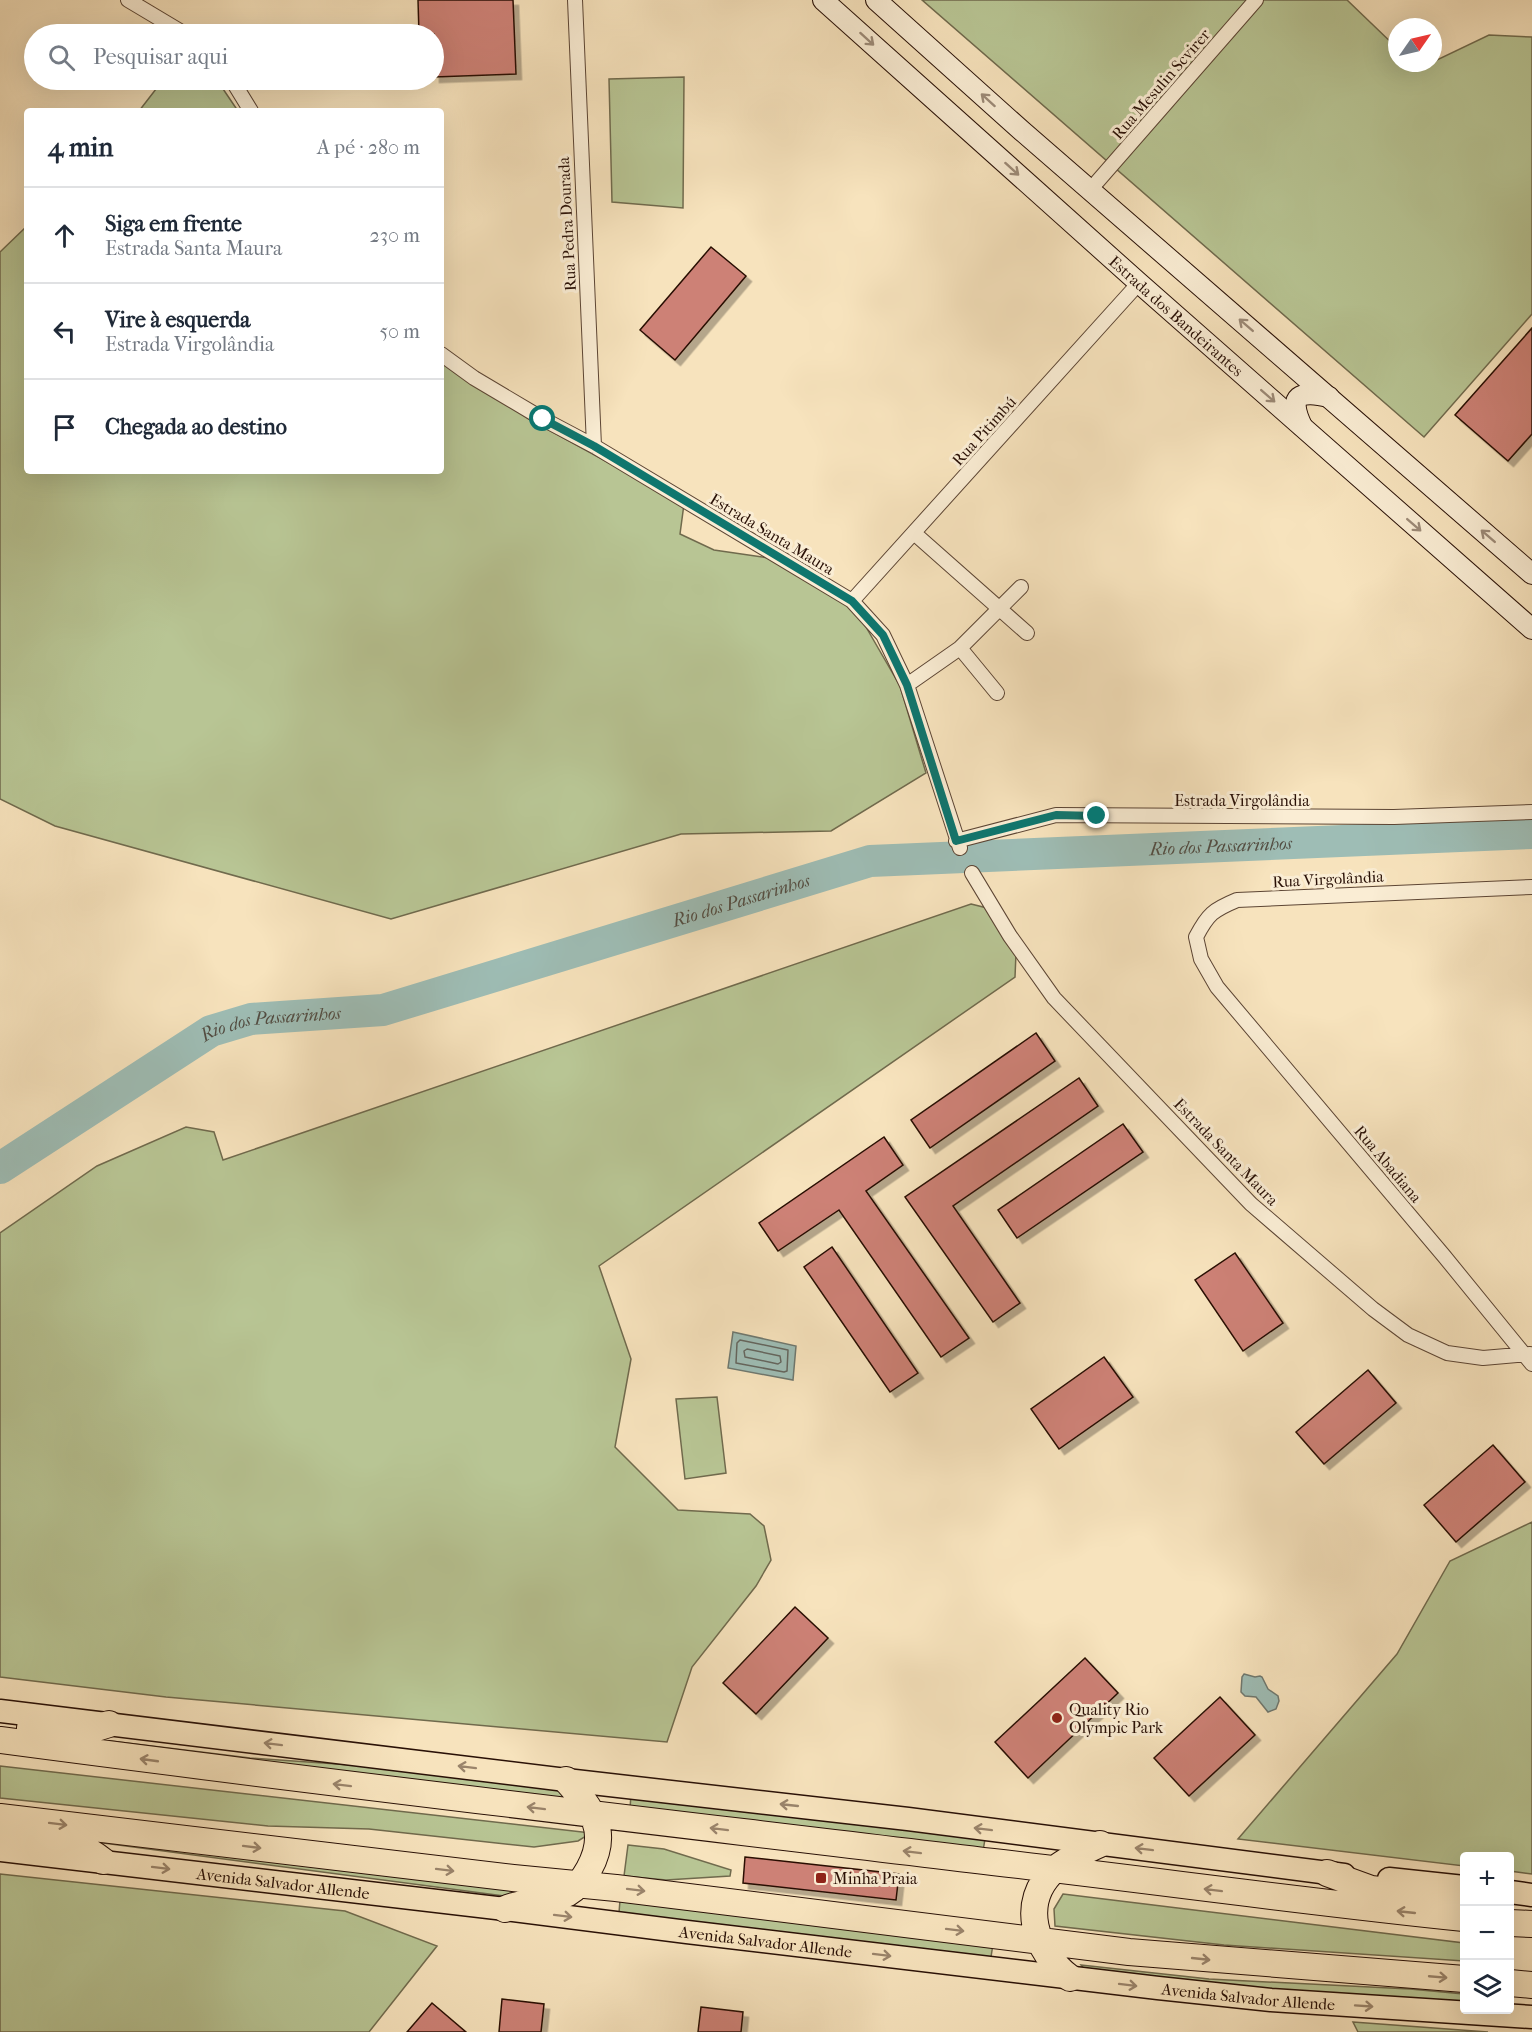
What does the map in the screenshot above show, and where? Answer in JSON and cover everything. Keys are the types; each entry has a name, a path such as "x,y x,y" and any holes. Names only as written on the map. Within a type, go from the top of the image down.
{"highway":[{"path":"0,1727 70,1731 90,1730 109,1724"},
{"path":"0,1740 277,1777 1312,1902 1460,1918"},
{"path":"505,1909 519,1903 553,1898 568,1893 578,1885 596,1857 598,1830 594,1815 566,1780"},
{"name":"Avenida Salvador Allende","path":"0,1817 628,1889 1224,1961 1460,1979"},
{"path":"0,1832 26,1839 78,1845 91,1850 103,1861"},
{"path":"1070,1978 1050,1959 1039,1940 1034,1926 1034,1908 1038,1895 1054,1870 1075,1856 1100,1844"},
{"path":"1326,1873 1371,1889 1414,1894 1460,1906"},
{"path":"1514,1923 1532,1924"},
{"path":"1514,1983 1532,1984"}],"main road":[{"name":"Estrada dos Bandeirantes","path":"824,0 1139,283 1532,629"},
{"path":"876,0 1090,190 1532,574"},
{"path":"1303,427 1294,410 1296,402 1303,394 1313,393 1329,397"},
{"path":"0,1711 908,1819 1326,1873 1460,1887"},
{"name":"Avenida Salvador Allende","path":"0,1850 1271,2000 1532,2017"},
{"path":"1514,1892 1532,1894"}],"street":[{"path":"128,0 168,24"},
{"name":"Rua Pedra Dourada","path":"575,0 594,446"},
{"name":"Rua Mesulin Scvirer","path":"1090,190 1256,0"},
{"path":"238,90 249,108"},
{"name":"Rua Pitimbú","path":"852,601 1139,283"},
{"name":"Estrada Santa Maura","path":"444,356 474,378 594,446 852,601 883,635 907,685 958,844"},
{"path":"914,533 1027,633"},
{"path":"907,685 960,648 1021,587"},
{"path":"960,648 997,693"},
{"name":"Estrada Virgolândia","path":"958,844 1056,815 1394,817 1532,812"},
{"name":"Estrada Santa Maura","path":"972,873 1010,936 1054,998 1251,1204 1373,1309 1408,1335 1447,1353 1483,1358 1530,1358"},
{"name":"Rua Virgolândia","path":"1217,987 1201,959 1196,937 1204,922 1216,909 1237,900 1532,887"},
{"name":"Rua Abadiana","path":"1217,987 1530,1358"}],"green space":[{"path":"922,0 1347,0 1388,39 1388,72 1442,72 1442,58 1489,35 1532,37 1532,314 1424,437"},
{"path":"684,77 683,208 612,202 609,79"},
{"path":"155,90 224,90 236,108 141,108"},
{"path":"24,229 24,474 444,474 444,360 529,419 684,504 680,534 714,550 782,560 851,601 900,686 926,773 831,831 681,834 391,919 55,826 0,799 0,252"},
{"path":"971,904 987,908 1016,953 1015,977 599,1266 631,1359 615,1447 678,1510 750,1514 764,1526 771,1560 756,1586 692,1667 667,1742 166,1697 0,1677 0,1233 97,1166 186,1127 214,1132 223,1160"},
{"path":"717,1397 726,1473 685,1479 676,1399"},
{"path":"1532,1522 1532,1874 1514,1872 1514,1852 1460,1852 1460,1866 1238,1839 1397,1654 1450,1561"},
{"path":"62,1735 250,1758 366,1766 550,1785 568,1796 558,1799 42,1739"},
{"path":"0,1766 591,1833 578,1841 534,1847 369,1829 268,1826 0,1798"},
{"path":"631,1794 985,1839 983,1851 630,1809"},
{"path":"28,1833 512,1890 511,1897"},
{"path":"628,1845 664,1849 731,1870 730,1876 666,1880 624,1876"},
{"path":"0,1874 345,1911 437,1946 369,2032 0,2032"},
{"path":"1063,1894 1460,1943 1460,1961 1224,1945 1055,1926 1054,1909"},
{"path":"620,1900 993,1944 991,1957 619,1913"},
{"path":"1081,1965 1209,1979 1410,1989 1460,1994 1460,2007 1087,1973"},
{"path":"1353,2022 1488,2032 1358,2032"}],"water":[{"path":"733,1332 796,1346 793,1380 728,1368"},
{"path":"1244,1674 1262,1677 1268,1689 1278,1696 1276,1709 1268,1712 1256,1697 1245,1696 1241,1692"}],"building":[{"path":"418,0 513,0 516,74 444,77 444,24 419,24"},
{"path":"711,247 746,276 675,360 640,330"},
{"path":"1532,328 1532,434 1508,461 1455,415"},
{"path":"1036,1033 1055,1061 930,1148 911,1120"},
{"path":"1079,1078 1098,1106 953,1206 1020,1303 993,1322 905,1197"},
{"path":"1123,1124 1143,1152 1017,1238 998,1210"},
{"path":"884,1137 903,1165 866,1191 969,1338 941,1357 839,1210 778,1251 759,1223"},
{"path":"832,1247 918,1373 890,1392 804,1267"},
{"path":"1235,1253 1283,1323 1243,1351 1195,1280"},
{"path":"1104,1357 1133,1397 1059,1449 1031,1409"},
{"path":"1368,1370 1396,1403 1324,1464 1296,1432"},
{"path":"1493,1445 1525,1482 1456,1542 1424,1505"},
{"path":"795,1607 828,1638 756,1714 723,1683"},
{"name":"Quality Rio Olympic Park","path":"1085,1658 1118,1693 1028,1778 995,1742"},
{"path":"1220,1697 1255,1735 1189,1796 1154,1758"},
{"name":"Minha Praia","path":"745,1857 899,1874 896,1900 743,1883"},
{"path":"502,1999 544,2004 541,2032 499,2032"},
{"path":"432,2003 466,2032 407,2032"},
{"path":"701,2007 743,2012 741,2032 698,2032"}],"waterway":[{"name":"Rio dos Passarinhos","path":"0,1168 211,1031 251,1019 383,1010 870,861 1532,833"}],"place":[{"name":"Quality Rio Olympic Park","path":"1057,1718"},
{"name":"Minha Praia","path":"821,1878"}],"route":[{"path":"543,419 594,446 852,601 883,635 907,685 956,841 1056,815 1097,816"}]}
